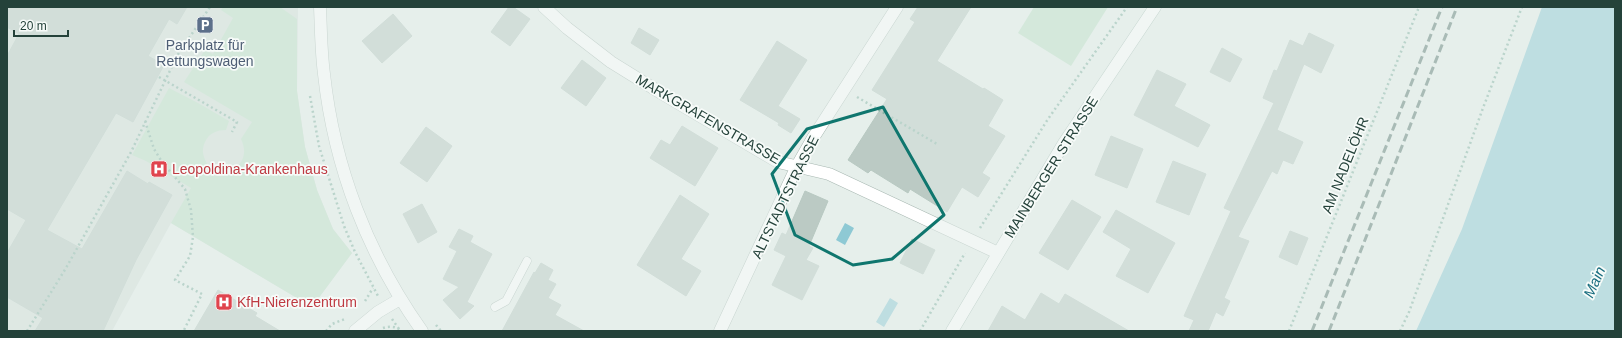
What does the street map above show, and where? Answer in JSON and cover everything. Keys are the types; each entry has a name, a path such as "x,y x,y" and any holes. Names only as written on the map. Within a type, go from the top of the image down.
{"street":[{"path":"320,7 324,74 332,126 340,160 350,192 368,237 387,277 422,331"},
{"name":"MARKGRAFENSTRASSE","path":"544,7 567,28 611,62 778,162 829,174 998,253"},
{"name":"ALTSTADTSTRASSE","path":"720,331 797,166 844,89 897,7"},
{"name":"MAINBERGER STRASSE","path":"952,331 1064,143 1156,7"},
{"path":"355,331 378,312 400,299"}],"lane":[{"path":"495,307 506,301 527,261"}],"path":[{"path":"27,331 70,262 131,152 145,120 166,81 177,56 210,7"},
{"path":"920,331 1010,179 1048,119 1126,7"},
{"name":"AM NADELÖHR","path":"1289,331 1419,7"},
{"path":"1400,331 1522,7"},
{"path":"159,77 237,122 232,132"},
{"path":"844,89 937,144"},
{"path":"145,120 154,149 162,162 185,189 191,210 193,237 190,256 175,280 202,294 184,330 186,331"},
{"path":"362,304 369,297 373,288"},
{"path":"326,331 336,321 344,320 348,316"},
{"path":"433,321 441,331"},
{"path":"379,331 384,328 392,327 401,331"}],"highlighted area":[{"path":"883,107 944,215 892,259 853,265 795,235 772,174 807,129"}],"shaded area":[{"name":"Leopoldina-Krankenhaus","path":"7,7 298,7 297,91 305,147 317,190 333,229 352,253 312,307 171,223 112,331 7,331"}],"green space":[{"path":"223,7 280,7 297,19 297,91 305,147 317,190 333,229 352,253 312,307 171,223 191,188 146,161 132,155 169,88 229,121 226,130 214,133 209,136 205,142 203,153 209,166 215,170 223,172 238,166 243,159 244,150 241,139 252,122 184,82 205,50 213,54 233,18 221,10"},
{"path":"1034,7 1108,7 1071,66 1018,33"}],"water":[{"name":"Main","path":"1542,7 1615,7 1615,331 1416,331 1462,229"},
{"path":"845,223 854,228 845,245 836,240"},
{"path":"890,298 898,303 884,327 876,322"}],"building":[{"path":"7,7 187,7 177,24 169,19 148,56 164,65 133,122 116,113 47,230 82,249 127,171 148,184 149,182 172,195 136,260 103,331 35,331 43,318 7,297 7,253 26,220 7,209 7,56 19,34 7,27"},
{"path":"509,7 513,7 530,19 510,46 491,32"},
{"path":"918,7 971,7 937,61 1003,100 988,126 1005,136 982,173 990,178 978,197 962,187 947,212 910,189 908,193 871,170 868,173 848,160 887,99 872,90 915,22 910,19"},
{"path":"393,14 412,36 382,63 362,41"},
{"path":"639,28 659,40 650,55 631,43"},
{"path":"1309,33 1334,45 1321,73 1304,64 1277,130 1303,142 1293,164 1283,160 1277,174 1272,171 1238,237 1249,241 1224,298 1230,301 1223,316 1216,312 1208,331 1189,331 1194,320 1184,316 1231,211 1224,208 1274,103 1263,98 1274,70 1277,71 1290,40 1303,46"},
{"path":"777,41 807,60 778,106 800,119 791,133 778,125 779,123 740,100"},
{"path":"1222,48 1242,59 1230,82 1210,72"},
{"path":"582,60 606,78 586,106 561,88"},
{"path":"1157,70 1186,84 1174,106 1210,125 1198,147 1134,115"},
{"path":"682,126 718,148 695,186 650,158 661,140 670,145"},
{"path":"426,127 452,146 427,182 400,163"},
{"path":"1111,136 1143,149 1127,188 1095,175"},
{"path":"1173,161 1206,174 1189,215 1156,202"},
{"path":"805,191 828,201 809,246 813,248 806,260 819,266 802,300 772,285 786,256 774,250 782,233 786,235"},
{"path":"680,195 709,214 681,259 701,271 686,296 637,265"},
{"path":"1072,200 1101,217 1068,270 1039,253"},
{"path":"422,204 437,232 418,243 403,214"},
{"path":"1116,210 1175,243 1148,293 1116,276 1131,249 1103,232"},
{"path":"459,229 473,236 470,242 492,254 467,302 474,306 460,319 443,300 459,287 443,279 457,251 449,247"},
{"path":"1290,231 1308,238 1297,265 1279,257"},
{"path":"912,239 935,250 923,274 900,263"},
{"path":"541,263 553,270 548,280 556,284 548,298 561,305 555,315 584,331 502,331 534,272 535,273"},
{"name":"KfH-Nierenzentrum","path":"218,290 257,313 255,316 280,331 194,331"},
{"path":"1041,293 1059,304 1065,294 1129,331 988,331 1002,306 1025,320"}],"railway":[{"path":"1312,331 1442,7"},
{"path":"1329,331 1457,7"}],"place":[{"name":"Parkplatz für Rettungswagen","path":"205,25"},
{"name":"Leopoldina-Krankenhaus","path":"159,169"},
{"name":"KfH-Nierenzentrum","path":"224,302"}]}
